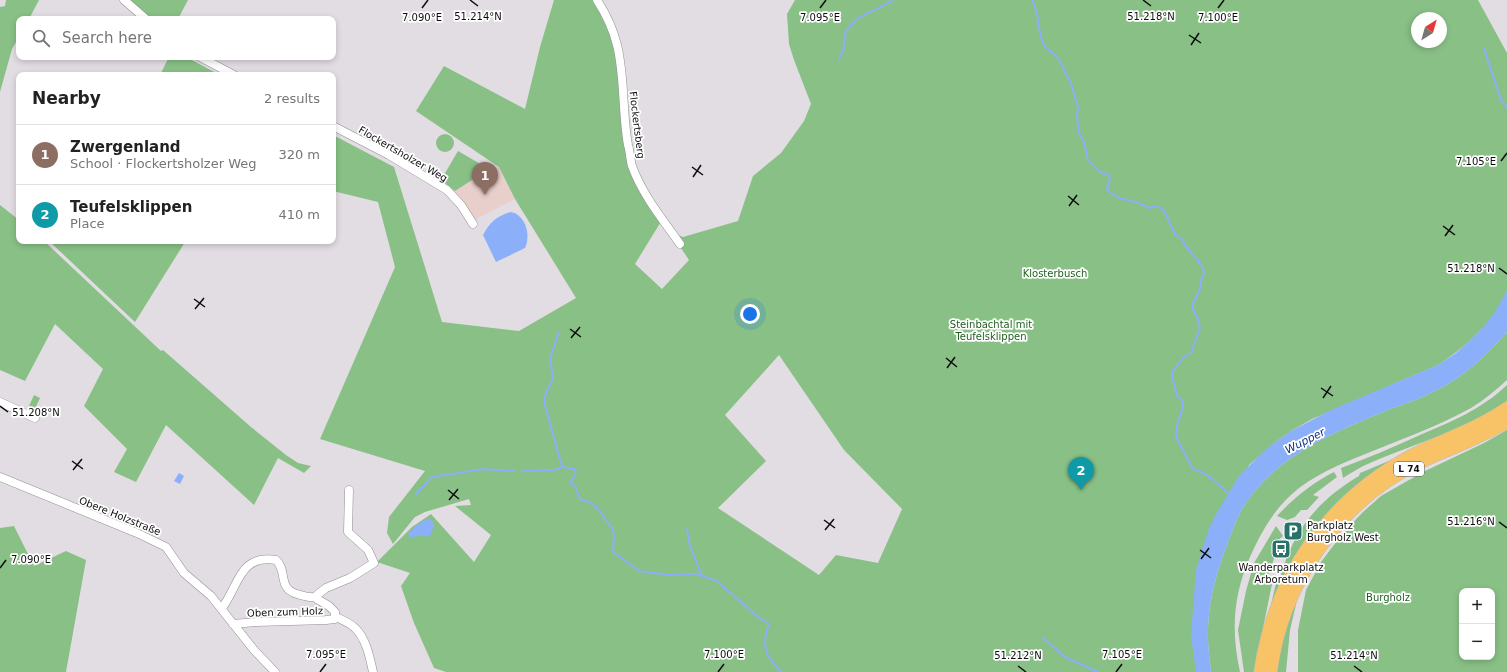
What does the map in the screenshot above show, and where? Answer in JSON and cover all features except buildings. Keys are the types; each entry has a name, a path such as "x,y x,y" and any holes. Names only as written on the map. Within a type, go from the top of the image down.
{"highway":[{"name":"L 74","path":"1260,672 1265,643 1282,594 1308,547 1329,520 1350,498 1387,469 1414,454 1478,425 1507,408"},
{"name":"L 74","path":"1271,672 1279,631 1292,596 1314,556 1336,527 1357,506 1376,490 1394,478 1419,463 1481,437 1507,422"}],"street":[{"path":"124,0 143,16"},
{"name":"Flockertsberg","path":"598,0 612,28 617,46 623,89 624,119 632,165 641,184 680,244"},
{"path":"206,60 228,72"},
{"name":"Flockertsholzer Weg","path":"336,128 389,155 447,190 461,205 473,224"},
{"path":"0,402 35,418"},
{"name":"Obere Holzstraße","path":"0,477 161,544 167,548 184,573 211,596 254,650 275,672"},
{"name":"Oben zum Holz","path":"316,597 322,591 350,578 374,563 364,545 348,532 349,490"},
{"name":"Oben zum Holz","path":"222,608 229,599 238,577 244,568 255,562 268,559 278,561 285,585 290,591 302,596 316,597 319,601 333,609 336,617 353,626 360,634 369,656 373,672"},
{"name":"Oben zum Holz","path":"233,624 332,620 336,617"}],"shaded area":[{"path":"499,167 515,199 474,220 455,191 489,169"}],"green space":[{"path":"6,0 39,0 31,16 16,16 16,42 12,49 0,92 0,7 5,6"},
{"path":"129,0 188,0 180,16 147,16"},
{"name":"Klosterbusch","path":"554,0 595,0 616,45 632,171 662,220 635,264 662,289 689,260 670,232 683,237 738,221 753,176 781,153 804,121 811,104 789,44 787,14 795,0 1478,0 1507,53 1507,291 1502,302 1487,324 1458,351 1438,365 1312,419 1277,441 1249,465 1209,561 1205,672 446,672 434,668 414,623 401,586 410,573 377,562 412,527 431,514 474,562 491,535 455,506 471,505 469,499 425,512 415,517 393,544 387,533 389,517 425,471 320,439 395,267 378,202 336,192 336,137 394,167 442,322 519,331 576,298 515,199 499,167 416,111 444,66 525,109 540,47","holes":["779,355 844,450 902,509 878,563 836,555 819,575 718,508 766,461 725,415"]},
{"path":"168,60 192,60 214,72 162,72"},
{"path":"445,134 451,137 454,143 451,149 445,152 439,149 436,143 439,137"},
{"path":"458,151 489,169 455,191 441,180"},
{"path":"0,205 16,218 16,244 47,244 161,351 163,350 251,427 298,463 311,466 304,473 278,458 254,505 166,425 136,482 114,472 127,449 84,406 103,369 55,324 25,381 0,370"},
{"path":"52,244 184,244 135,322"},
{"path":"1507,332 1507,380 1485,398 1471,408 1445,421 1335,467 1308,482 1285,501 1268,523 1258,540 1244,571 1240,586 1235,614 1235,642 1240,672 1211,672 1208,647 1208,627 1210,604 1215,581 1236,521 1244,506 1258,488 1274,472 1311,446 1351,426 1425,396 1456,379 1483,358"},
{"path":"1507,385 1507,401 1491,411 1458,428 1366,465 1343,478 1341,468 1455,420 1477,408"},
{"path":"34,395 40,398 35,409 29,406"},
{"name":"Burgholz","path":"1507,430 1507,672 1298,672 1298,630 1306,590 1321,562 1343,533 1381,496 1423,472 1484,443"},
{"path":"1403,455 1270,609 1277,579 1280,578 1285,561 1292,546 1309,519 1319,507 1331,496 1359,476 1360,473"},
{"path":"1334,472 1337,477 1313,495 1319,497 1307,510 1301,510 1295,517 1287,520 1277,516 1304,491"},
{"path":"14,526 34,566 66,551 86,560 66,672 0,672 0,528"},
{"path":"1276,526 1283,536 1276,542 1276,552 1267,581 1273,579 1254,672 1244,672 1238,630 1246,591 1254,563"},
{"path":"1297,600 1290,630 1286,672 1275,672 1283,632"}],"water":[{"path":"511,212 520,217 524,222 527,232 527,243 525,248 496,262 483,235 488,226 494,220"},
{"name":"Wupper","path":"1507,291 1507,332 1483,358 1465,373 1430,394 1351,426 1311,446 1274,472 1258,488 1244,506 1236,521 1215,581 1210,604 1208,627 1208,647 1211,672 1196,672 1191,635 1196,570 1208,531 1215,516 1239,476 1266,449 1291,431 1331,410 1438,365 1456,353 1477,334 1493,315"},
{"path":"179,473 184,476 180,484 174,481"},
{"path":"426,519 431,520 434,523 434,527 429,537 422,535 411,538 408,534"}],"waterway":[{"path":"839,59 844,49 845,34 850,26 861,17 893,0"},
{"path":"1032,0 1035,5 1043,43 1046,48 1058,58 1070,80 1078,107 1077,117 1079,133 1084,142 1088,160 1100,172 1109,175 1110,178 1107,188 1111,193 1149,208 1157,206 1164,210 1175,234 1183,240 1184,244 1203,267 1204,274 1201,280 1200,289 1193,304 1193,309 1200,327 1191,353 1184,357 1172,372 1172,379 1177,396 1182,400 1183,408 1177,425 1176,437 1193,469 1212,479 1229,495"},
{"path":"1484,49 1501,100 1507,108"},
{"path":"559,332 550,358 553,379 547,390 544,401 562,467 574,469 576,473 570,483 575,486 580,499 591,503 598,509 612,528 614,534 613,552 639,571 670,575 696,574 717,581 758,617 769,624 765,639 766,650 771,661 781,672"},
{"path":"522,471 554,470 562,467"},
{"path":"416,494 432,477 483,469 514,471"},
{"path":"687,529 690,546 702,576"},
{"path":"1043,638 1065,657 1098,672"}],"place":[{"name":"Zwergenland","path":"485,195"},
{"name":"Teufelsklippen","path":"1081,490"},
{"name":"Parkplatz Burgholz West","path":"1293,531"},
{"name":"Wanderparkplatz Arboretum","path":"1281,549"}],"park label":[{"name":"Steinbachtal mit Teufelsklippen","path":"991,330"}]}
